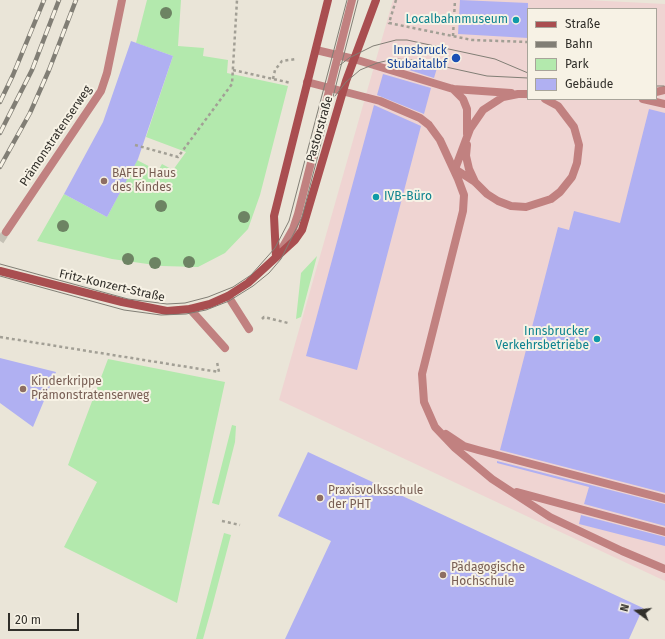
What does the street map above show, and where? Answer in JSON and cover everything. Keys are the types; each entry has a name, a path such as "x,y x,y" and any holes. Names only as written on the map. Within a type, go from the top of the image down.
{"street":[{"name":"Prämonstratenserweg","path":"6,232 93,104 103,86 122,0"},
{"name":"Pastorstraße","path":"276,257 274,216 328,0"},
{"name":"Pastorstraße","path":"276,257 289,237 298,214 352,0"},
{"name":"Pastorstraße","path":"276,257 295,240 302,230 354,59 376,0"},
{"path":"316,50 354,59 454,89 527,94"},
{"path":"307,85 330,88 396,107 420,118 429,125 440,140 455,169 464,195 464,211 422,374 424,402 435,427 455,448 492,479 550,517 622,551 665,569"},
{"path":"454,89 463,99 467,109 466,156 469,169 476,182 487,194 498,201 511,206 540,204 560,192 572,177 577,163 579,145 574,127 565,113 558,106 547,100"},
{"path":"455,169 476,119 491,103 503,97 527,94"},
{"path":"647,100 665,104"},
{"path":"455,169 476,182"},
{"name":"Fritz-Konzert-Straße","path":"0,271 158,311 190,309 210,304 228,296 248,283 276,257"},
{"path":"228,296 248,329"},
{"path":"190,309 225,348"},
{"path":"435,427 464,446 665,499"},
{"path":"509,490 665,532"}],"path":[{"path":"135,144 178,157 232,84 237,0"},
{"path":"396,0 389,23 472,40 527,42"},
{"path":"453,36 455,0"},
{"path":"273,79 275,70 282,61 292,58 312,63"},
{"path":"233,70 307,85"},
{"path":"264,317 288,323"},
{"path":"0,337 219,372 216,357"},
{"path":"222,521 240,525"}],"shaded area":[{"path":"393,0 586,0 665,4 665,581 279,400"}],"green space":[{"path":"147,0 181,0 178,46 204,48 203,56 228,60 227,73 288,86 260,195 248,229 225,253 198,267 162,266 112,259 37,241 64,194 107,217 137,160 158,171 162,164 173,170 186,152 146,137 173,56 136,43"},
{"path":"317,256 301,317 296,319 301,273"},
{"path":"108,359 225,382 177,603 64,547 97,482 68,465"},
{"path":"232,425 236,426 235,442 219,505 212,503"},
{"path":"224,533 231,535 212,607 203,639 196,639"}],"building":[{"path":"460,0 528,3 527,38 458,34"},
{"path":"131,41 173,56 138,159 107,217 64,194 103,122"},
{"path":"400,67 437,68 434,78"},
{"path":"383,74 431,88 424,114 377,95"},
{"name":"IVB-Büro","path":"374,105 421,126 357,370 306,356"},
{"name":"Innsbrucker Verkehrsbetriebe","path":"649,109 665,113 665,493 500,450 558,227 569,230 574,211 620,223"},
{"path":"0,358 56,372 33,427 0,403"},
{"name":"Pädagogische Hochschule","path":"308,452 643,608 629,639 285,639 331,541 278,516"},
{"path":"497,461 665,504 665,526 584,504 589,487 497,463"},
{"path":"581,515 665,537 665,546 579,524"}],"tunnel":[{"path":"0,241 6,232"}],"tram line":[{"path":"0,264 128,299 167,304 185,303 208,297 233,287 251,275 275,248 289,221 347,0"},
{"path":"0,276 124,310 161,315 186,314 206,310 229,301 253,286 269,273 281,259 302,217 358,0"},
{"path":"340,65 349,58 373,46 396,40 407,40 495,59 527,73"},
{"path":"335,96 346,82 360,70 377,63 394,59 414,60 487,76 527,78"},
{"path":"657,86 664,86"}],"railway":[{"path":"0,102 13,75 44,0"},
{"path":"0,133 32,70 59,0"},
{"path":"0,167 30,113 49,70 76,0"}],"place":[{"name":"Localbahnmuseum","path":"516,20"},
{"name":"Innsbruck Stubaitalbf","path":"456,58"},
{"name":"BAFEP Haus des Kindes","path":"104,181"},
{"name":"IVB-Büro","path":"376,197"},
{"name":"Innsbrucker Verkehrsbetriebe","path":"597,339"},
{"name":"Kinderkrippe Prämonstratenserweg","path":"23,389"},
{"name":"Praxisvolksschule der PHT","path":"320,498"},
{"name":"Pädagogische Hochschule","path":"443,575"}]}
